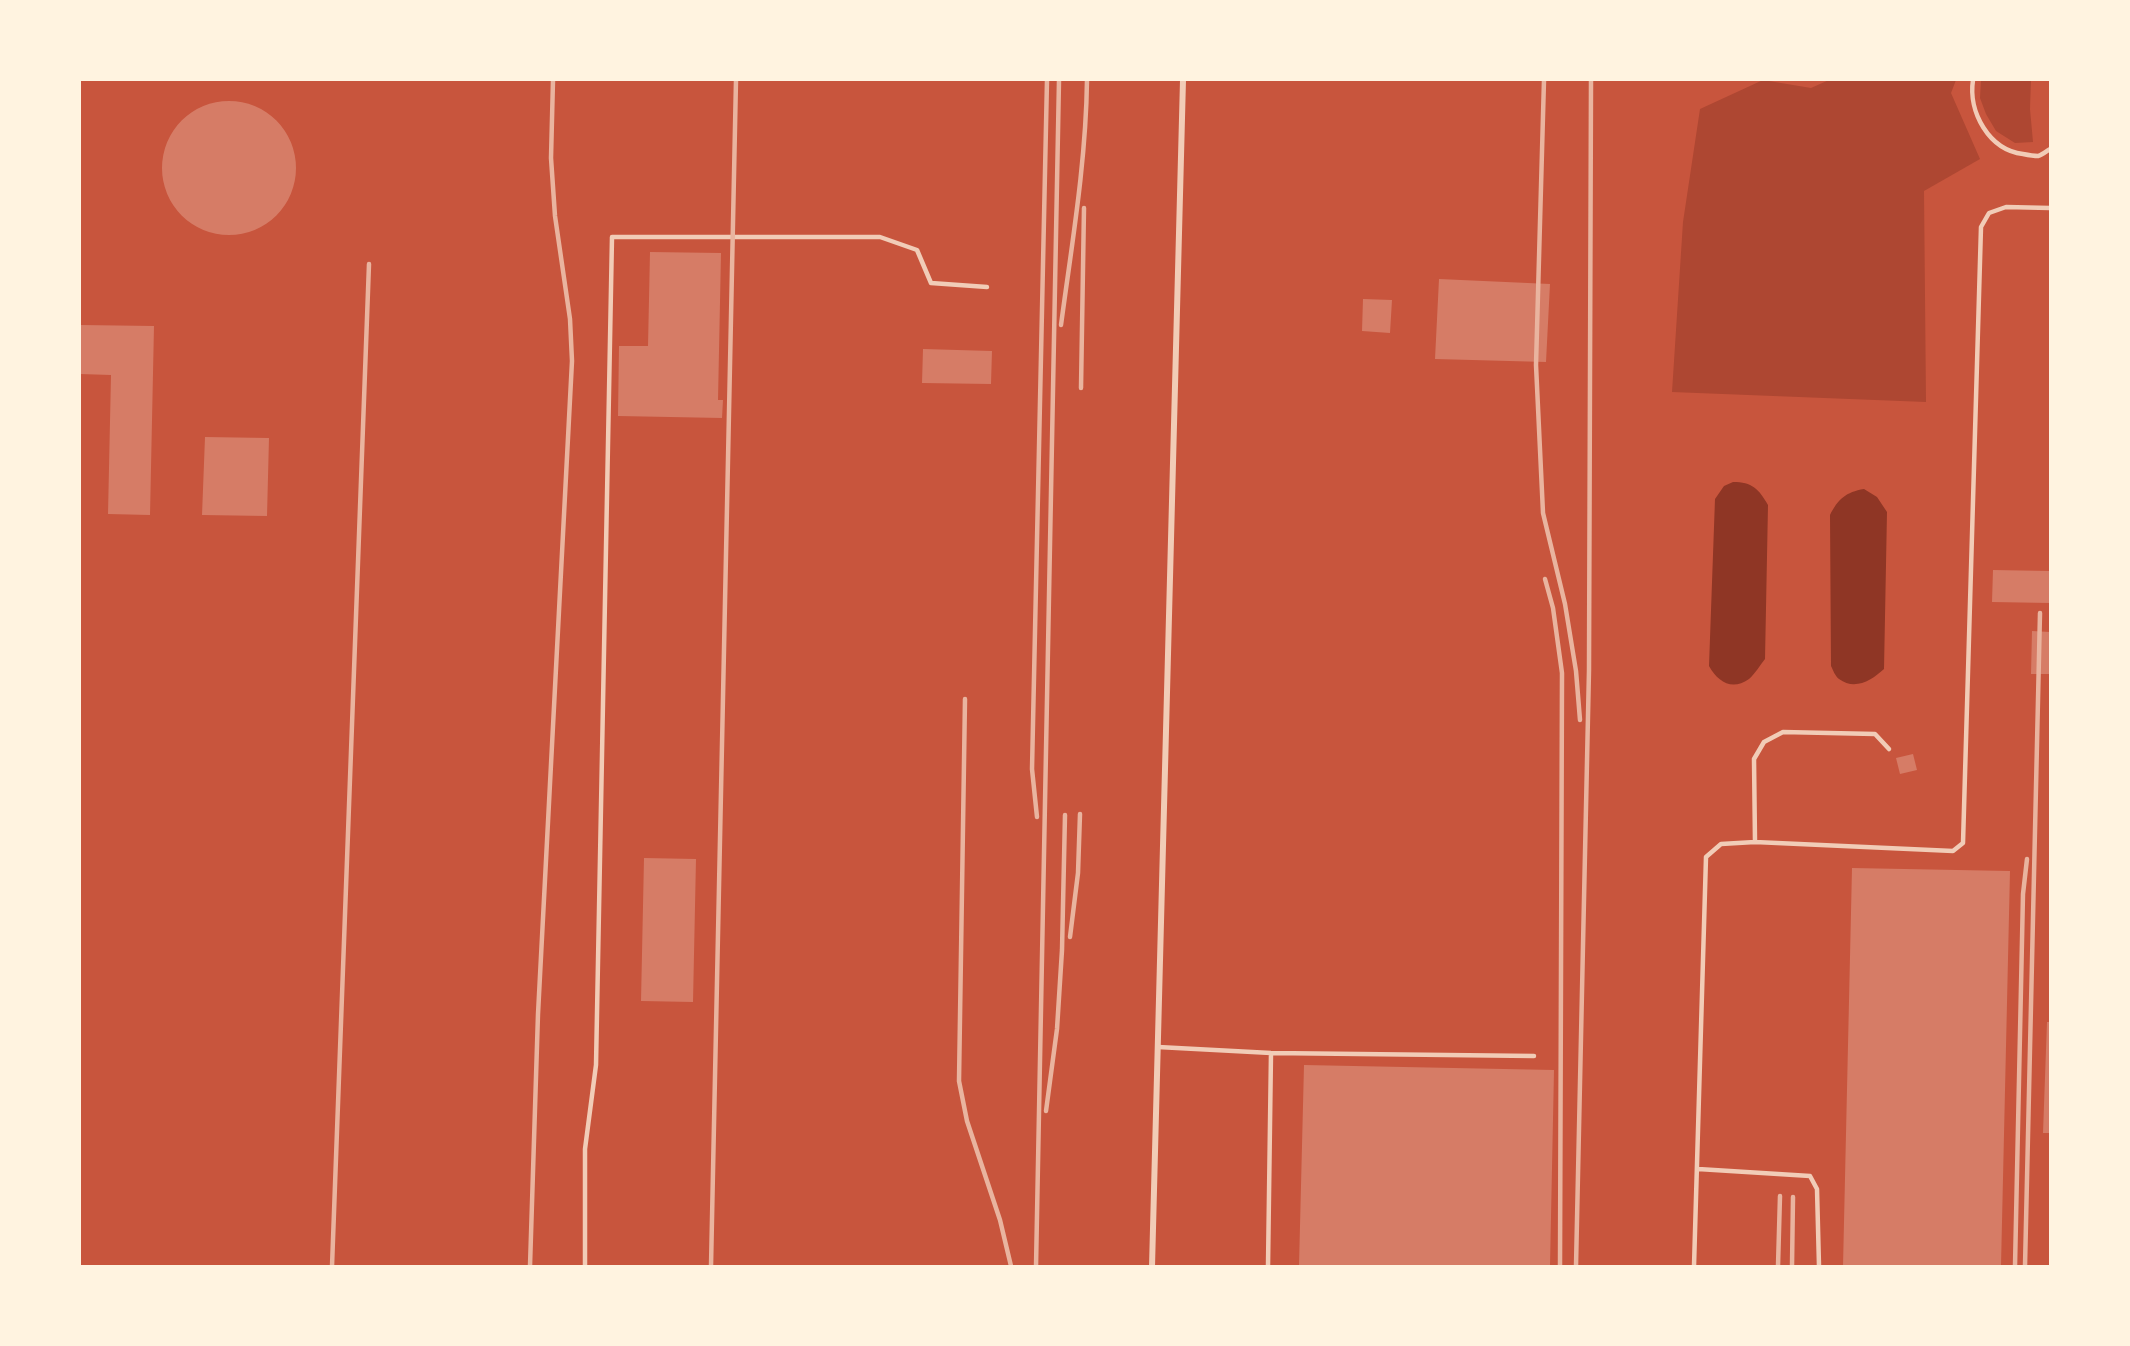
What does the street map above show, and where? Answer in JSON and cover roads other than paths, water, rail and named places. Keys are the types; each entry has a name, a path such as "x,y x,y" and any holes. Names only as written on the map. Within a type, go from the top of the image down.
{"street":[{"path":"1152,1266 1183,80"}],"lane":[{"path":"1972,80 1971,88 1976,117 1994,141 2014,153 2038,156 2050,149"},
{"path":"1694,1266 1707,857 1721,844 1755,842 1953,852 1963,843 1981,227 1989,213 2006,207 2050,208"},
{"path":"585,1266 585,1149 596,1065 612,237 880,237 916,250 931,283 987,287"},
{"path":"1755,842 1754,759 1764,742 1783,732 1875,735 1889,749"},
{"path":"1158,1047 1271,1053 1534,1056"},
{"path":"1268,1266 1271,1053"},
{"path":"1698,1169 1810,1176 1817,1189 1819,1266"}],"railway":[{"path":"530,1266 538,1014 572,361 570,319 555,216 551,158 553,80"},
{"path":"711,1266 736,80"},
{"path":"1037,817 1032,769 1047,80"},
{"path":"1036,1266 1059,80"},
{"path":"1061,325 1081,172 1087,80"},
{"path":"1544,80 1536,365 1543,513 1565,604 1576,671 1580,720"},
{"path":"1576,1266 1589,670 1591,80"},
{"path":"1081,388 1084,208"},
{"path":"332,1266 369,264"},
{"path":"1545,579 1553,608 1562,673 1560,1266"},
{"path":"2025,1266 2040,613"},
{"path":"965,699 959,1081 967,1121 1000,1220 1011,1266"},
{"path":"1070,937 1078,873 1080,814"},
{"path":"1046,1111 1057,1029 1062,950 1065,815"},
{"path":"2015,1266 2023,894 2027,859"},
{"path":"1778,1266 1780,1196"},
{"path":"1792,1266 1793,1197"}]}
